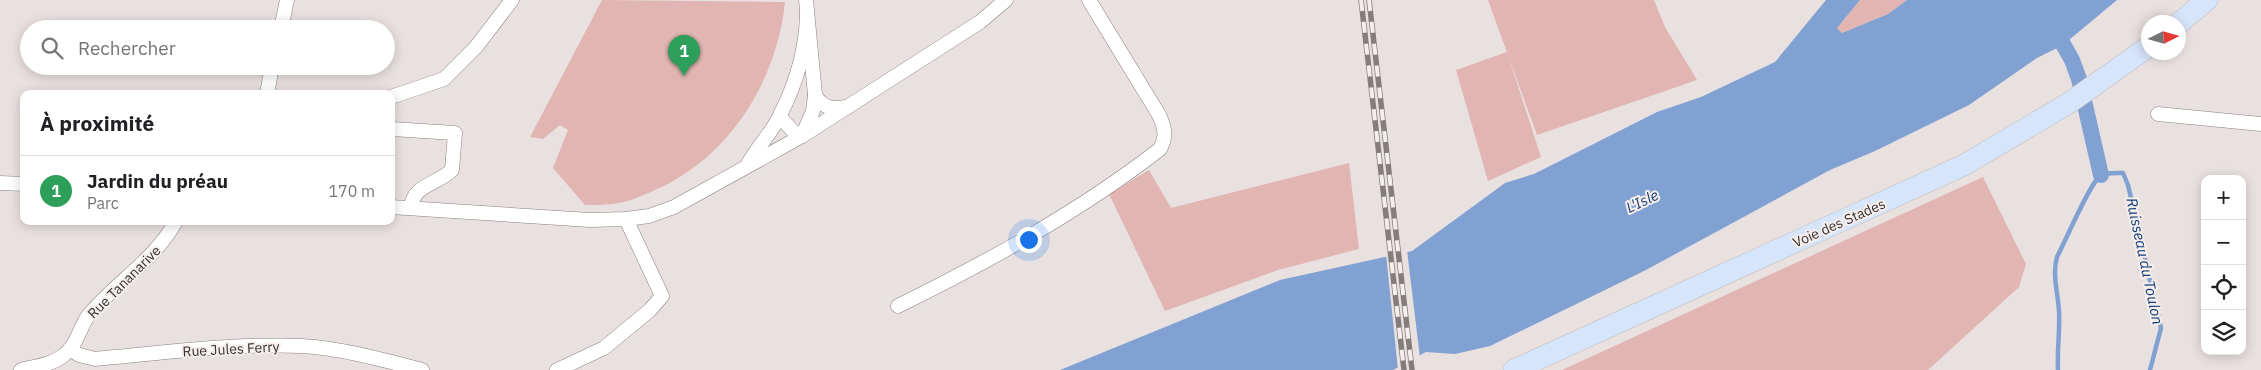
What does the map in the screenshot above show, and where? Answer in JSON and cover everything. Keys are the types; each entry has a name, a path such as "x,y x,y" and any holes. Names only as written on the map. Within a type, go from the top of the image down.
{"main road":[{"path":"2186,17 2207,0"},
{"name":"Voie des Stades","path":"1514,370 1932,181 1996,147 2069,103 2141,52"}],"street":[{"path":"283,20 287,0"},
{"path":"395,96 444,79 476,47 512,0"},
{"path":"802,136 813,111 815,95 806,0"},
{"path":"395,207 590,220 649,216 674,207 748,164 802,136 980,22 1006,0"},
{"path":"898,306 1000,254 1104,190 1160,149 1165,140 1164,127 1159,115 1089,0"},
{"path":"748,164 780,117 793,86 804,49 807,15"},
{"path":"268,90 270,75"},
{"path":"815,95 819,103 827,108 849,107"},
{"path":"2158,114 2261,124"},
{"path":"780,117 793,131 802,136"},
{"path":"395,129 455,133 452,170 419,190 412,200 411,208"},
{"path":"0,182 20,184"},
{"path":"557,370 604,348 650,310 662,296 626,219"},
{"name":"Rue Tananarive","path":"70,350 89,316 162,243 173,225"},
{"name":"Rue Jules Ferry","path":"70,350 80,356 95,359 244,345 304,346 381,360 422,370"},
{"path":"21,370 51,362 70,350"}],"shaded area":[{"path":"602,0 785,2 772,60 760,88 745,114 727,137 682,176 655,190 623,202 605,205 585,205 553,168 568,130 560,125 543,139 530,137"},
{"path":"1488,0 1654,0 1665,27 1697,80 1537,135"},
{"path":"1860,0 1907,0 1888,14 1842,33 1837,28"},
{"path":"1507,52 1541,157 1488,181 1456,70"},
{"path":"1349,163 1359,249 1278,270 1165,311 1109,194 1149,170 1171,208"},
{"path":"1983,177 2026,264 2019,287 1928,370 1562,370"}],"water":[{"name":"L'Isle","path":"1826,0 1860,0 1837,28 1842,33 1888,14 1907,0 2117,0 2063,45 2037,58 1969,105 1875,151 1830,170 1646,270 1490,346 1455,354 1426,352 1393,370 1060,370 1280,280 1412,251 1505,183 1534,174 1657,112 1701,97 1775,62"}],"pier":[{"path":"1407,250 1420,358 1398,370 1386,254"}],"waterway":[{"name":"Ruisseau du Toulon","path":"2038,0 2072,60 2079,79 2101,175"},
{"name":"Ruisseau du Toulon","path":"2058,370 2059,311 2055,270 2057,257 2095,181 2100,176 2108,173 2123,173 2128,185 2161,328 2150,370"}],"railway":[{"path":"1361,0 1404,370"},
{"path":"1369,0 1412,370"}],"place":[{"name":"Jardin du préau","path":"684,76"}]}
